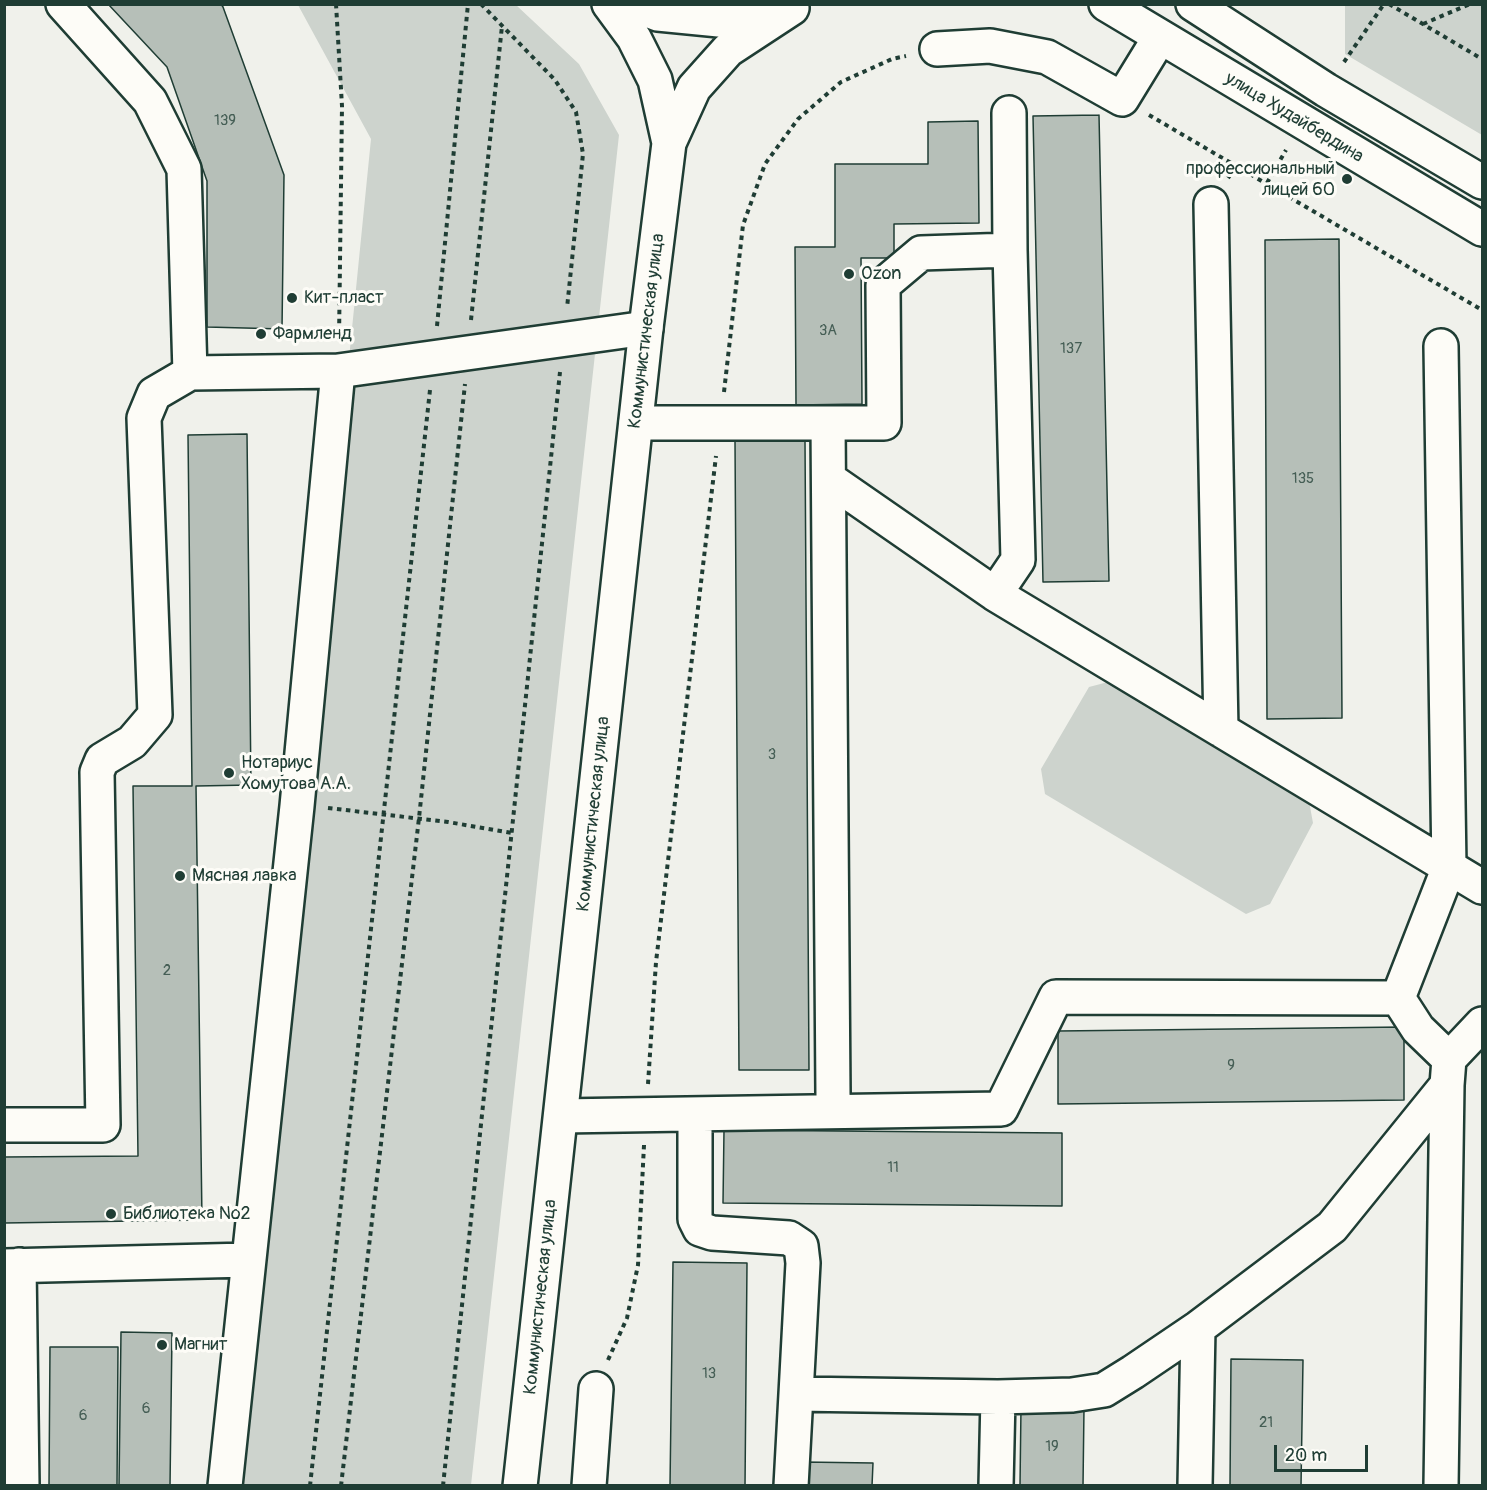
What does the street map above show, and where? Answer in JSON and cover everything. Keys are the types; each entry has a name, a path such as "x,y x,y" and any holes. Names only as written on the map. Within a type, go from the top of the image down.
{"main road":[{"path":"63,4 150,101 184,169 190,373"},
{"name":"Коммунистическая улица","path":"609,4 634,38 655,80 669,143"},
{"path":"632,4 658,14 719,20 796,6"},
{"name":"улица Худайбердина","path":"1107,4 1482,230"},
{"path":"1193,4 1326,90 1482,182"},
{"name":"Коммунистическая улица","path":"520,1485 646,328 669,143 694,88 728,50 796,6"},
{"path":"937,49 990,46 1047,57 1122,99 1160,37"},
{"path":"995,594 1018,560 1009,113"},
{"path":"1211,204 1221,730"},
{"path":"636,423 884,423 883,285 921,253 1010,250"},
{"path":"4,1125 103,1125 97,772 102,760 132,742 155,715 144,418 154,394 190,373 338,371 646,328"},
{"path":"1398,998 1449,867 1442,346"},
{"path":"225,1485 297,806 338,371"},
{"path":"828,423 833,1095"},
{"path":"829,479 995,594 1482,887"},
{"path":"561,1116 1000,1109 1056,997 1398,998"},
{"path":"1398,998 1448,1072 1441,1485"},
{"path":"796,1394 998,1397 1072,1395 1104,1390 1198,1328 1332,1227 1482,1024"},
{"path":"695,1114 695,1219 700,1229 712,1233 789,1238 801,1246 803,1263 791,1485"},
{"path":"22,1485 12,1265 248,1260"},
{"path":"1195,1485 1198,1328"},
{"path":"589,1485 596,1389"},
{"path":"996,1485 998,1397"}],"path":[{"path":"336,4 342,106 338,371"},
{"path":"310,1485 433,357 468,4"},
{"path":"443,1485 583,154 576,112 555,80 481,4"},
{"path":"1339,70 1384,4"},
{"path":"1389,4 1482,58"},
{"path":"1423,24 1470,4"},
{"path":"342,1485 419,818 502,25"},
{"path":"596,1389 627,1318 638,1265 656,962 743,225 765,164 798,119 841,82 892,59 937,49"},
{"path":"1122,99 1482,310"},
{"path":"1267,183 1288,147"},
{"path":"297,806 383,813 512,833"}],"shaded area":[{"path":"298,5 516,5 579,64 619,135 471,1485 236,1486 371,139"},
{"path":"1345,5 1482,5 1482,135 1345,54"},
{"path":"1112,681 1309,801 1313,823 1270,904 1246,914 1045,794 1041,769 1089,687"}],"building":[{"path":"108,4 221,4 223,7 284,175 282,329 207,327 207,181 167,67"},
{"path":"1099,115 1109,581 1043,582 1033,116"},
{"path":"978,121 979,223 894,224 894,258 861,258 862,404 796,405 795,247 835,247 835,164 928,164 928,122"},
{"path":"1339,239 1342,718 1267,719 1265,240"},
{"path":"247,434 251,785 196,786 202,1220 4,1223 4,1157 138,1156 133,786 192,786 188,435"},
{"path":"735,441 805,441 809,1070 739,1070"},
{"path":"1404,1027 1404,1100 1058,1104 1058,1031"},
{"path":"724,1130 1062,1133 1062,1206 723,1203"},
{"path":"673,1262 747,1263 745,1486 670,1486"},
{"path":"121,1332 172,1333 170,1486 119,1486"},
{"path":"50,1347 118,1347 117,1486 49,1486"},
{"path":"1231,1359 1303,1360 1301,1486 1230,1486"},
{"path":"1021,1407 1084,1408 1083,1486 1020,1486"},
{"path":"803,1462 873,1463 872,1486 803,1486"}],"place":[{"name":"профессиональный лицей 60","path":"1347,179"},
{"name":"Ozon","path":"849,274"},
{"name":"Кит-пласт","path":"292,298"},
{"name":"Фармленд","path":"261,334"},
{"name":"Нотариус Хомутова А.А.","path":"229,773"},
{"name":"Мясная лавка","path":"180,876"},
{"name":"Библиотека №2","path":"111,1214"},
{"name":"Магнит","path":"162,1345"}]}
